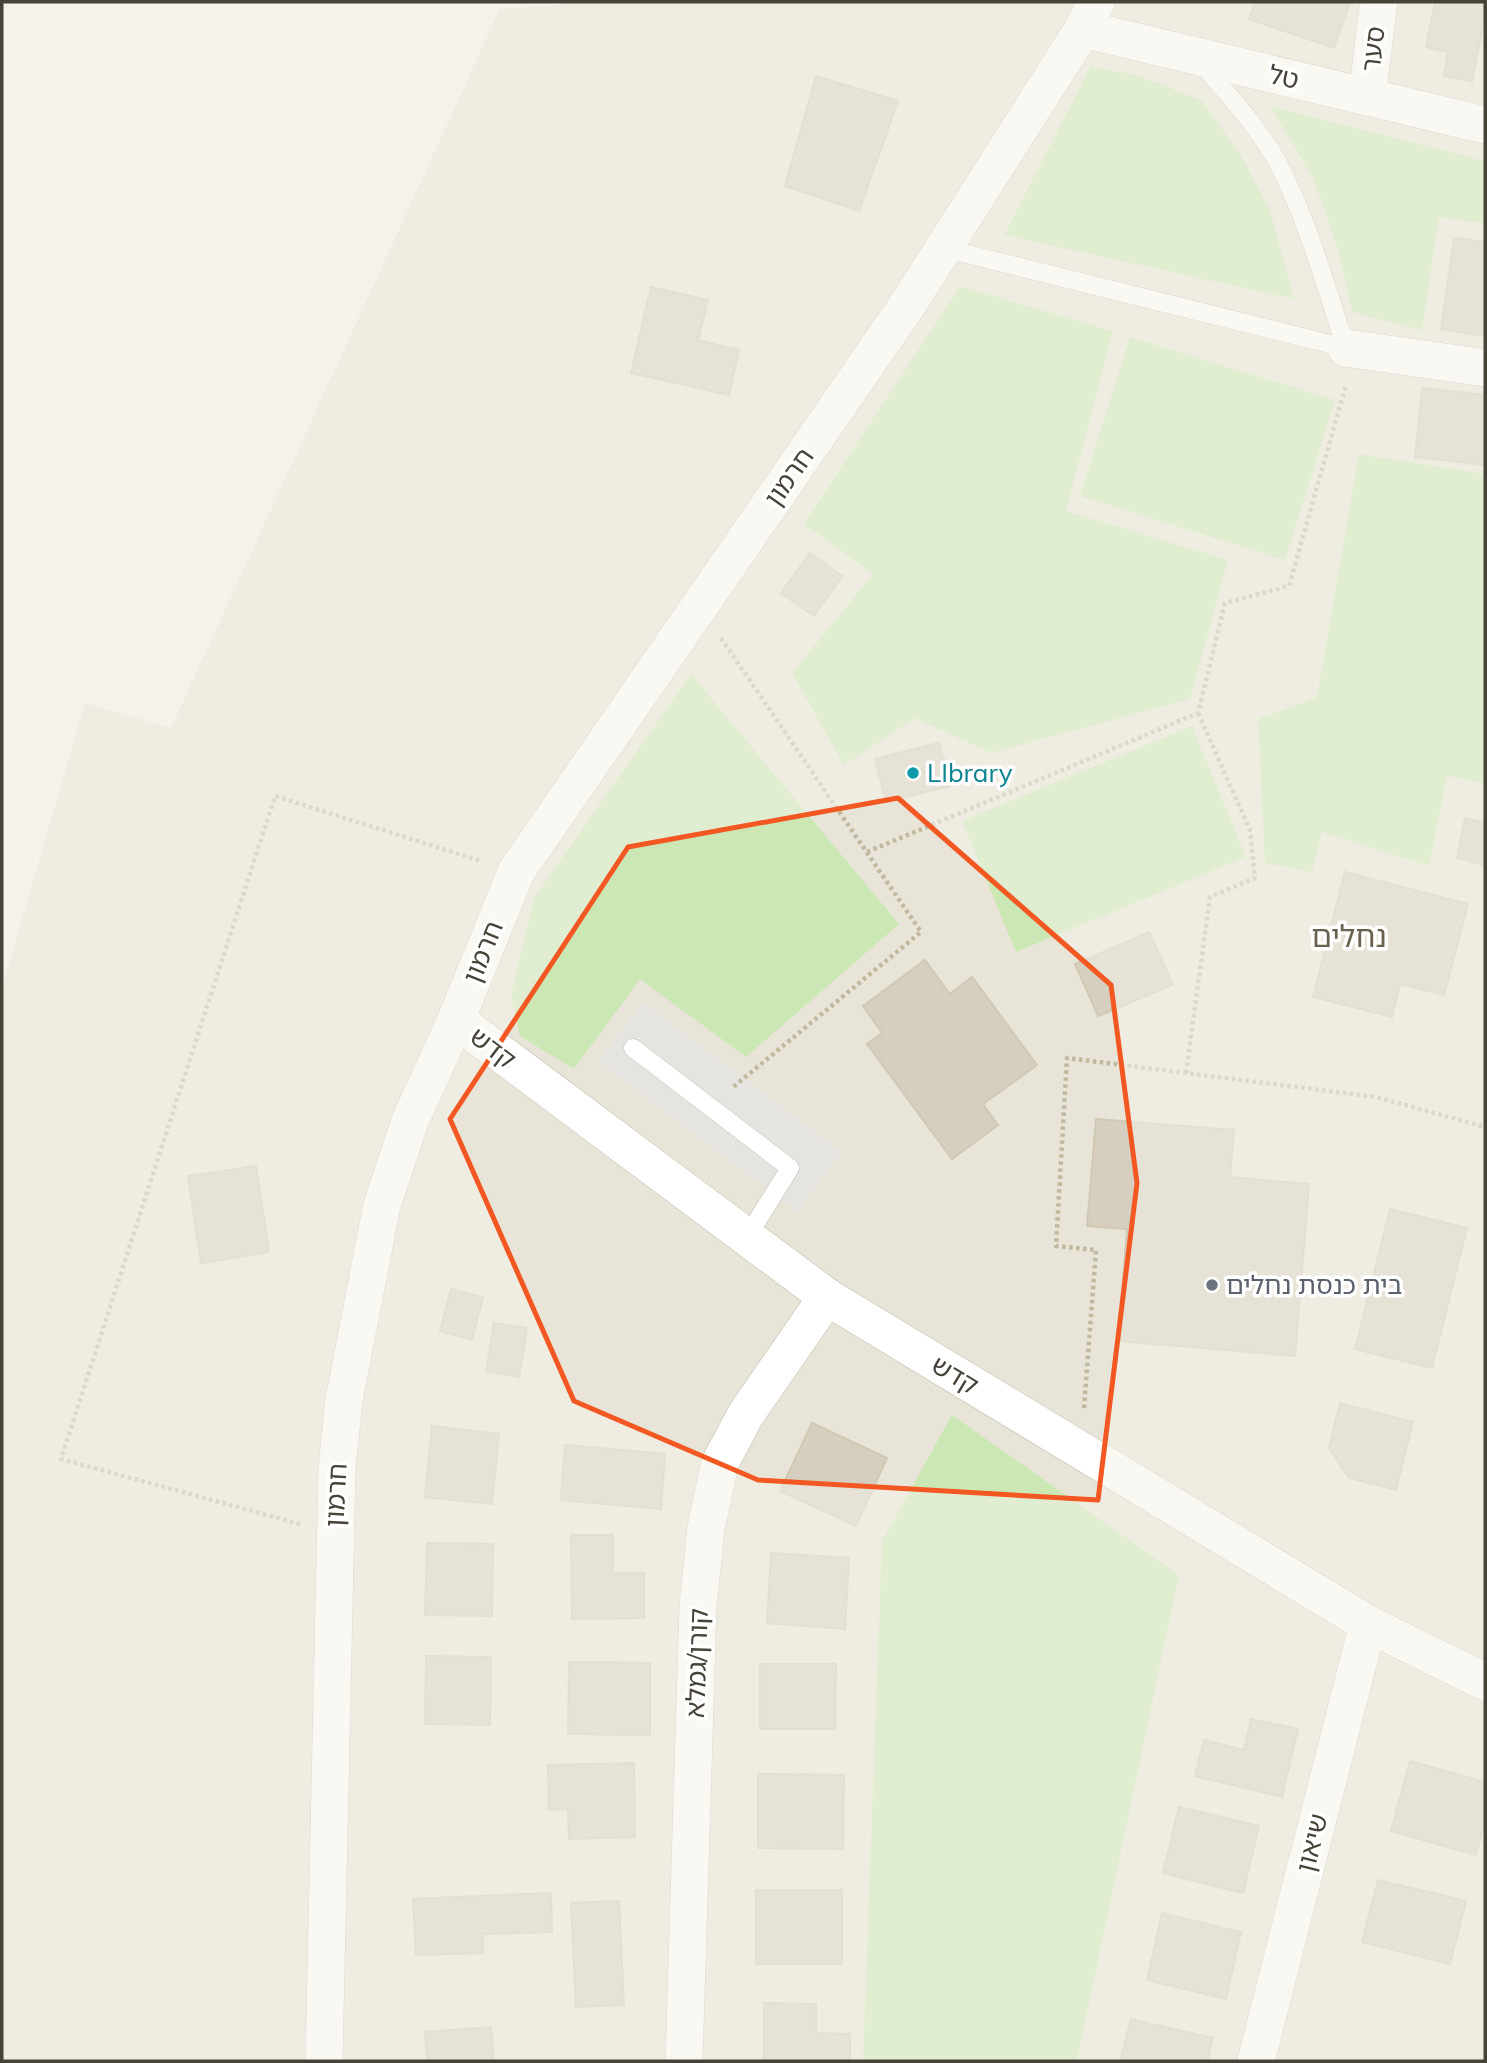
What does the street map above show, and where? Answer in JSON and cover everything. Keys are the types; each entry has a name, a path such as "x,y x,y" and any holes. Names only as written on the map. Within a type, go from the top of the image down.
{"street":[{"name":"סער","path":"1367,97 1379,2"},
{"name":"טל","path":"1090,16 1196,56 1485,125"},
{"name":"חרמון","path":"324,2061 337,1468 344,1400 360,1306 382,1205 410,1121 456,1020 516,872 908,304 1090,16"},
{"path":"1351,349 1485,368"},
{"name":"קדש","path":"456,1020 827,1297 1368,1624 1485,1682"},
{"name":"קורן/גמלא","path":"684,2061 698,1606 706,1528 719,1463 746,1414 827,1297"},
{"name":"שיאון","path":"1256,2061 1368,1624"}],"lane":[{"path":"1196,56 1240,108 1277,163 1309,237 1351,349"},
{"path":"943,248 1351,349"},
{"path":"633,1048 790,1168 747,1237"}],"path":[{"path":"1186,1073 1210,897 1255,878 1250,830 1198,713 1225,603 1289,586 1351,349"},
{"path":"699,607 921,932 709,1106"},
{"path":"867,852 1198,713"},
{"path":"334,1534 61,1459 275,796 516,872"},
{"path":"1080,1451 1096,1250 1056,1246 1067,1058 1376,1097 1485,1127"}],"highlighted area":[{"path":"898,798 1111,985 1137,1183 1098,1500 758,1480 574,1401 450,1119 628,847"}],"shaded area":[{"name":"נחלים","path":"598,2 1485,2 1485,2061 2,2061 2,988 85,703 171,728 500,9"},
{"path":"643,1002 842,1152 797,1212 598,1061"}],"green space":[{"path":"1091,66 1139,76 1201,100 1239,152 1270,210 1294,299 1004,235"},
{"path":"1270,106 1485,161 1485,224 1439,217 1422,330 1352,312 1339,252 1314,180"},
{"path":"960,286 1113,331 1066,511 1228,560 1190,699 991,753 915,718 844,765 792,673 873,574 804,524"},
{"path":"1130,337 1335,400 1285,560 1080,496"},
{"path":"1359,454 1485,474 1485,784 1447,776 1429,866 1322,832 1312,872 1265,863 1258,719 1317,697"},
{"path":"691,674 899,924 746,1057 640,979 574,1069 520,1036 511,995 534,898"},
{"path":"1192,726 1246,857 1016,952 962,821"},
{"path":"952,1415 1179,1575 1077,2061 863,2061 882,1541"}],"building":[{"path":"1255,2 1350,2 1334,48 1249,19"},
{"path":"1435,2 1485,2 1485,15 1472,81 1444,76 1448,52 1426,47"},
{"path":"816,76 898,101 859,211 785,186"},
{"path":"1454,238 1485,242 1485,336 1441,329"},
{"path":"651,287 708,300 698,340 739,350 729,395 631,373"},
{"path":"1422,388 1485,395 1485,465 1415,457"},
{"path":"810,553 842,576 814,616 781,593"},
{"name":"LIbrary","path":"939,743 950,786 886,802 875,759"},
{"path":"1465,818 1485,823 1485,865 1457,858"},
{"path":"1345,872 1468,904 1444,995 1400,984 1392,1017 1313,997"},
{"path":"1149,932 1173,985 1098,1016 1075,964"},
{"path":"925,960 950,994 972,977 1037,1065 983,1104 998,1125 952,1159 867,1044 882,1033 863,1006"},
{"name":"בית כנסת נחלים","path":"1096,1119 1234,1130 1230,1177 1309,1184 1295,1356 1118,1341 1127,1229 1087,1226"},
{"path":"256,1166 269,1252 201,1263 188,1176"},
{"path":"1390,1209 1467,1228 1432,1368 1355,1349"},
{"path":"451,1289 483,1297 472,1340 440,1331"},
{"path":"494,1323 527,1328 519,1377 486,1371"},
{"path":"1340,1403 1413,1422 1396,1490 1349,1478 1329,1448"},
{"path":"812,1423 887,1458 856,1526 780,1491"},
{"path":"432,1426 499,1434 492,1504 425,1497"},
{"path":"565,1445 665,1454 661,1509 561,1500"},
{"path":"571,1535 613,1535 613,1573 644,1573 644,1618 572,1619"},
{"path":"427,1543 493,1544 492,1616 425,1615"},
{"path":"771,1553 849,1558 845,1629 767,1623"},
{"path":"426,1656 491,1657 490,1725 425,1724"},
{"path":"569,1662 650,1663 650,1735 568,1734"},
{"path":"760,1664 836,1664 835,1729 760,1729"},
{"path":"1251,1719 1298,1729 1282,1797 1195,1776 1204,1740 1244,1750"},
{"path":"1410,1761 1485,1782 1485,1821 1476,1855 1391,1831"},
{"path":"634,1763 635,1837 569,1839 568,1809 549,1810 548,1765"},
{"path":"758,1774 844,1775 843,1849 758,1848"},
{"path":"1179,1807 1259,1826 1243,1893 1163,1873"},
{"path":"1378,1880 1466,1901 1450,1964 1362,1942"},
{"path":"756,1890 842,1890 842,1964 756,1964"},
{"path":"551,1893 552,1932 483,1934 483,1953 416,1955 413,1899"},
{"path":"619,1901 624,2005 576,2007 571,1903"},
{"path":"1162,1913 1241,1932 1226,1999 1147,1980"},
{"path":"764,2003 816,2004 816,2033 850,2034 850,2061 764,2061"},
{"path":"1131,2019 1213,2038 1207,2061 1120,2061"},
{"path":"491,2027 494,2061 427,2061 425,2032"}],"place":[{"name":"LIbrary","path":"913,773"},
{"name":"בית כנסת נחלים","path":"1212,1285"}],"district":[{"name":"נחלים","path":"1349,937"}]}
